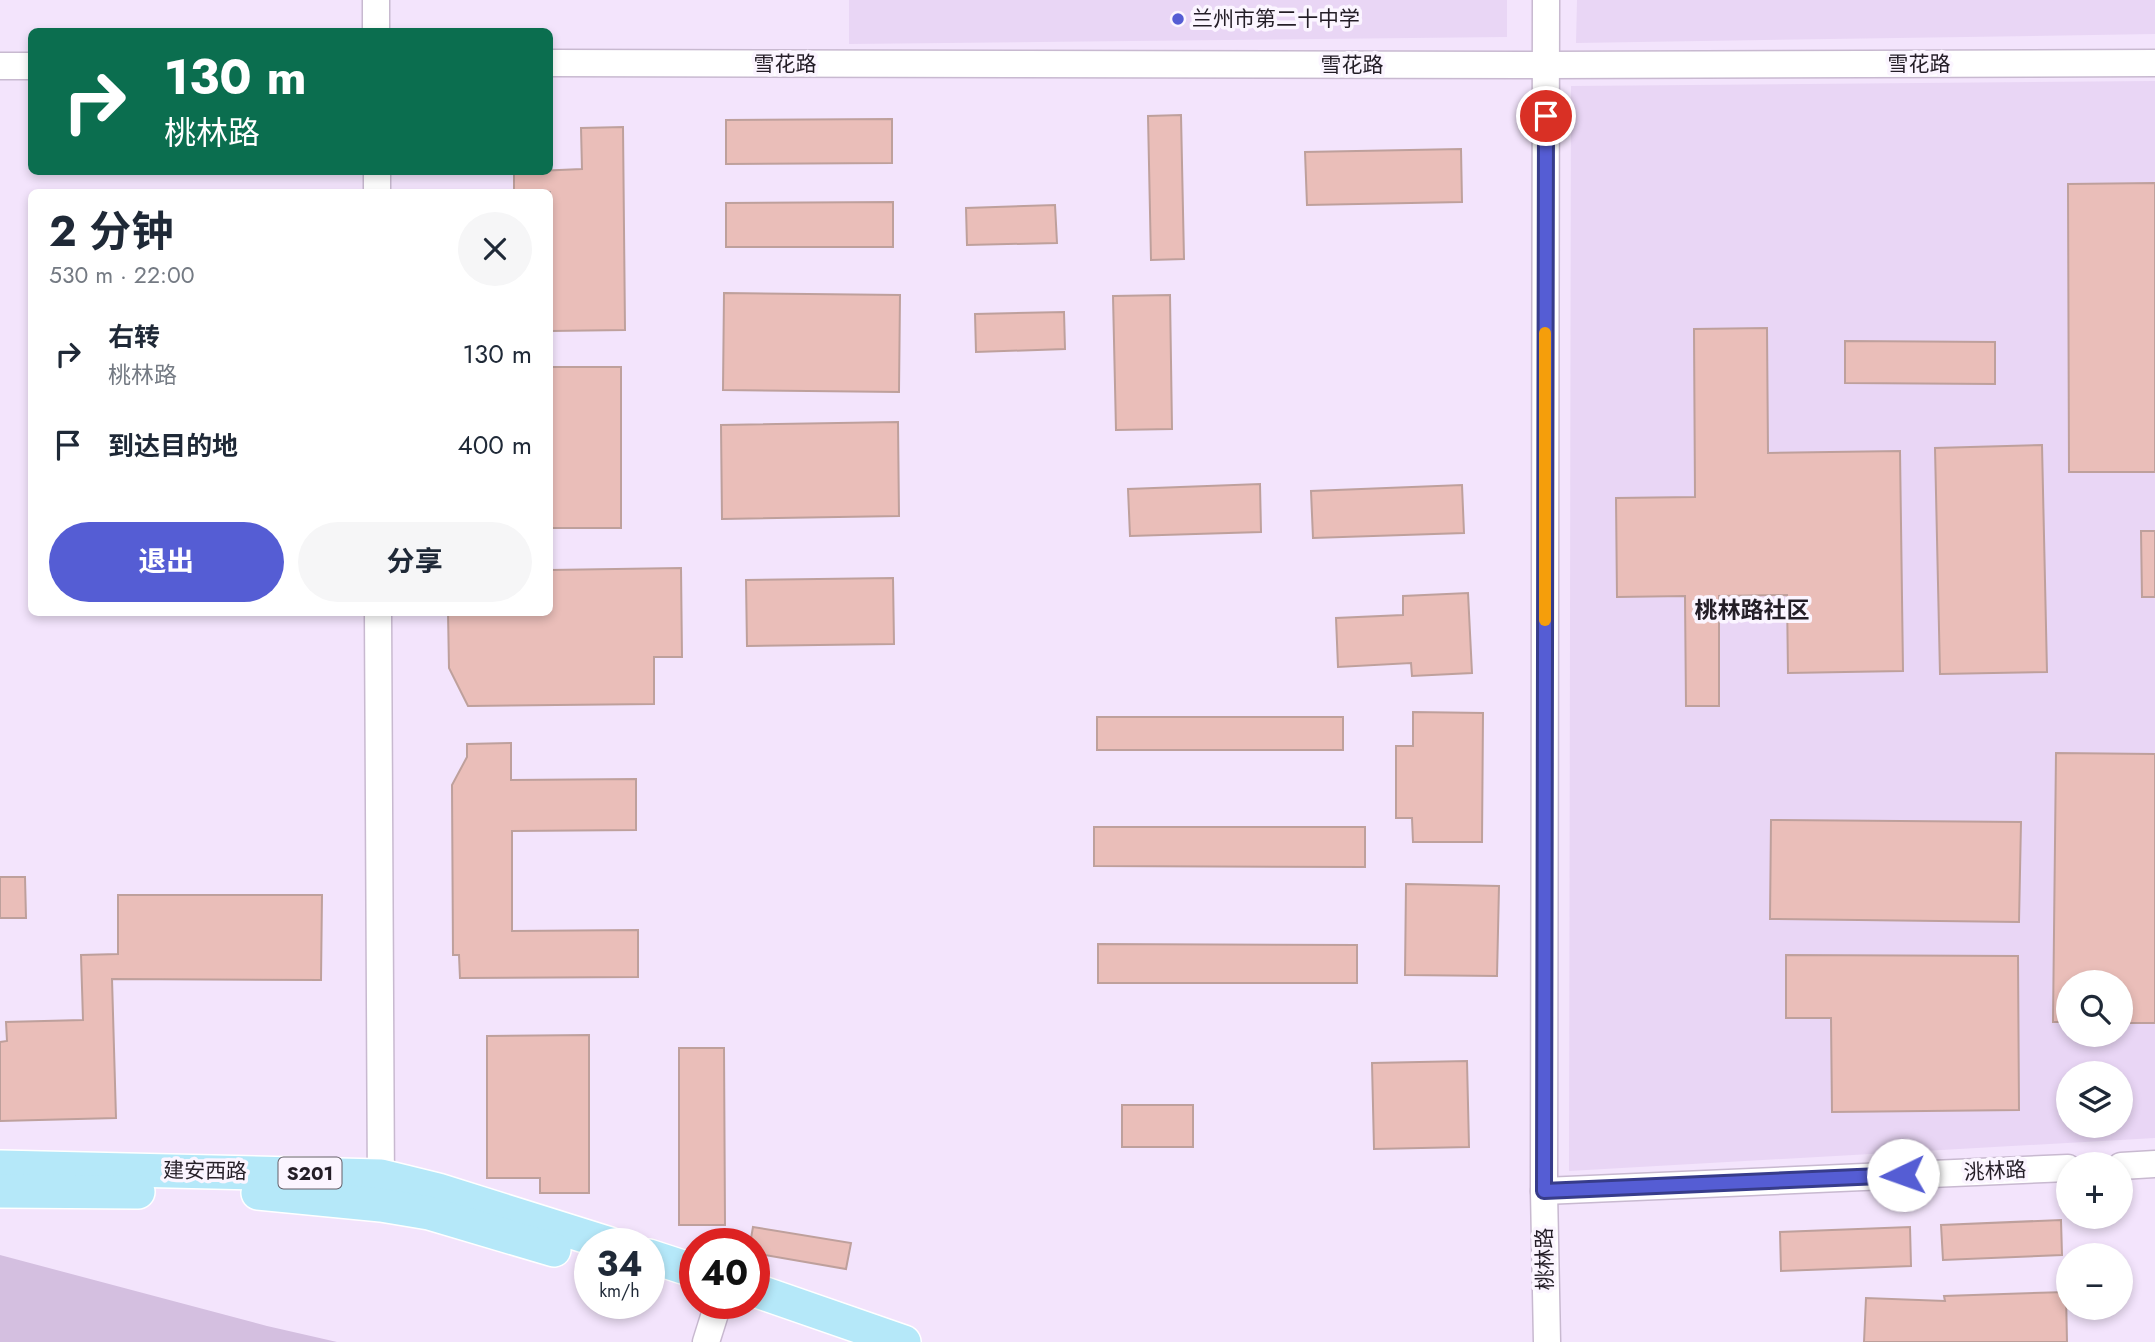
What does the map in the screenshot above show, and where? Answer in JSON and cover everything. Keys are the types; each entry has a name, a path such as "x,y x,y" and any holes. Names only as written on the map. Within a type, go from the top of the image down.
{"main road":[{"name":"建安西路","path":"0,1167 381,1190 429,1213 574,1256"},
{"name":"建安西路","path":"0,1191 275,1193 438,1190 574,1233"},
{"path":"770,1296 904,1342"},
{"path":"770,1317 841,1342"}],"street":[{"path":"376,0 376,28"},
{"name":"桃林路","path":"1546,0 1544,1191 1547,1342"},
{"name":"雪花路","path":"553,64 2155,63"},
{"path":"0,66 28,66"},
{"path":"378,616 381,1190"},
{"path":"2133,1165 2155,1164"},
{"name":"洮林路","path":"1544,1191 2056,1169"},
{"path":"706,1342 713,1319"}],"shaded area":[{"name":"兰州市第二十中学","path":"849,0 1507,0 1507,37 849,44"},
{"path":"1577,0 2155,0 2155,34 1576,43"},
{"path":"2155,81 2155,1138 1569,1171 1571,86"},
{"path":"0,1255 267,1326 337,1342 0,1342"}],"building":[{"path":"1181,115 1184,259 1151,260 1148,116"},
{"path":"892,119 892,163 726,164 726,120"},
{"path":"623,127 625,330 553,331 553,189 514,189 514,175 553,175 553,170 582,169 581,128"},
{"path":"1461,149 1462,202 1307,205 1305,152"},
{"path":"2155,183 2155,472 2069,472 2068,184"},
{"path":"893,202 893,247 726,247 726,203"},
{"path":"1055,205 1057,243 967,245 966,208"},
{"path":"724,293 900,295 899,392 723,390"},
{"path":"1170,295 1172,429 1116,430 1113,296"},
{"path":"1064,312 1065,349 976,352 975,314"},
{"path":"1767,328 1768,453 1900,451 1903,671 1788,673 1787,595 1719,596 1719,706 1686,706 1685,596 1617,597 1616,498 1695,497 1694,329"},
{"path":"1845,341 1995,342 1995,384 1845,383"},
{"path":"553,367 621,367 621,528 553,528"},
{"path":"898,422 899,516 722,519 721,425"},
{"path":"2042,445 2047,672 1940,674 1935,448"},
{"path":"1260,484 1261,532 1130,536 1128,489"},
{"path":"1462,485 1464,533 1313,538 1311,491"},
{"path":"2141,531 2155,531 2155,597 2142,597"},
{"path":"681,568 682,657 654,657 654,704 468,706 449,668 448,616 553,616 553,570"},
{"path":"893,578 894,644 747,646 746,580"},
{"path":"1468,593 1472,673 1412,676 1411,663 1338,667 1336,618 1403,615 1403,596"},
{"path":"1413,712 1483,713 1482,842 1413,842 1412,818 1396,818 1396,746 1413,746"},
{"path":"1097,717 1343,717 1343,750 1097,750"},
{"path":"511,743 511,780 636,779 636,830 512,831 512,931 638,930 638,977 460,978 459,955 453,955 452,785 467,757 467,744"},
{"path":"2056,753 2155,754 2155,1023 2133,1023 2133,970 2056,970 2056,1022 2053,1022"},
{"path":"1771,820 2021,822 2019,922 1770,919"},
{"path":"1094,827 1365,827 1365,867 1094,866"},
{"path":"0,877 25,877 26,918 0,918"},
{"path":"1406,884 1499,886 1497,976 1405,975"},
{"path":"118,895 322,895 321,980 112,979 116,1118 0,1121 0,1042 7,1041 6,1022 83,1020 81,955 118,954"},
{"path":"1098,944 1357,945 1357,983 1098,983"},
{"path":"1786,955 2018,956 2019,1110 1832,1112 1831,1018 1786,1018"},
{"path":"589,1035 589,1193 540,1193 540,1178 487,1178 487,1036"},
{"path":"679,1048 724,1048 725,1225 679,1225"},
{"path":"1467,1061 1469,1147 1374,1149 1372,1063"},
{"path":"1122,1105 1193,1105 1193,1147 1122,1147"},
{"path":"2056,1220 2056,1229 2061,1229 2062,1243 2056,1243 2056,1255 1943,1260 1941,1225"},
{"path":"1910,1227 1911,1266 1781,1271 1780,1232"},
{"path":"770,1230 851,1243 846,1269 770,1256"},
{"path":"2056,1292 2056,1320 2067,1320 2067,1342 1864,1342 1866,1298 1945,1301 1944,1296"}],"slow traffic":[{"path":"1545,333 1545,620"}],"place":[{"name":"兰州市第二十中学","path":"1178,19"}],"district":[{"name":"桃林路社区","path":"1752,610"}],"route":[{"path":"1546,116 1544,1191 1903,1175"}]}
